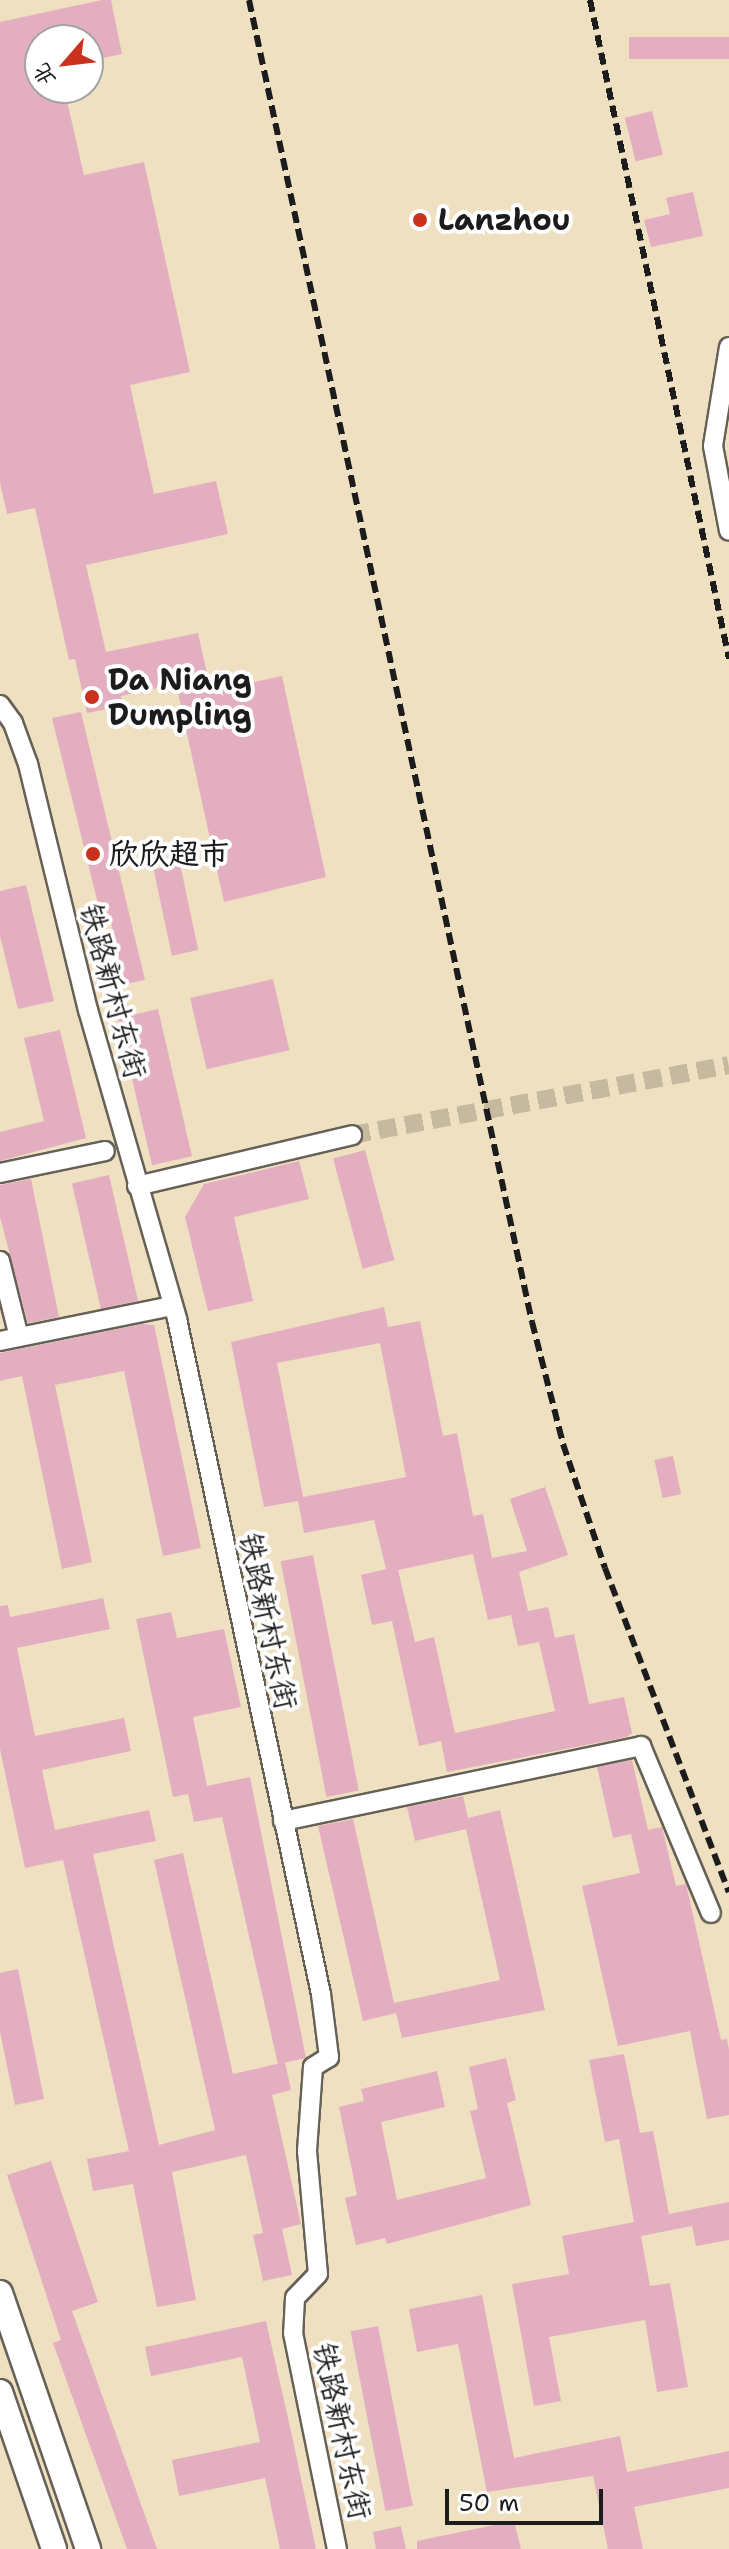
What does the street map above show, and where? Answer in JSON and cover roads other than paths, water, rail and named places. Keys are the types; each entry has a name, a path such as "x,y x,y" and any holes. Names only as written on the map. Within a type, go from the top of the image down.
{"main road":[{"path":"0,2293 88,2549"},
{"path":"0,2392 54,2549"}],"street":[{"path":"729,347 713,446 729,531"},
{"name":"铁路新村东街","path":"0,705 13,723 28,764 137,1186 172,1306 283,1821 329,2057 313,2067 307,2097 318,2274 295,2298 293,2333 337,2549"},
{"path":"137,1186 352,1135"},
{"path":"0,1173 105,1151"},
{"path":"0,1261 19,1337"},
{"path":"0,1341 172,1306"},
{"path":"283,1821 641,1746 711,1913"}],"tunnel":[{"path":"352,1135 729,1065"}],"railway":[{"path":"249,0 532,1322 563,1444 605,1568 729,1892"},
{"path":"590,0 729,659"}],"place":[{"name":"Lanzhou","path":"420,220"},
{"name":"Da Niang Dumpling","path":"92,697"},
{"name":"欣欣超市","path":"93,854"}]}
